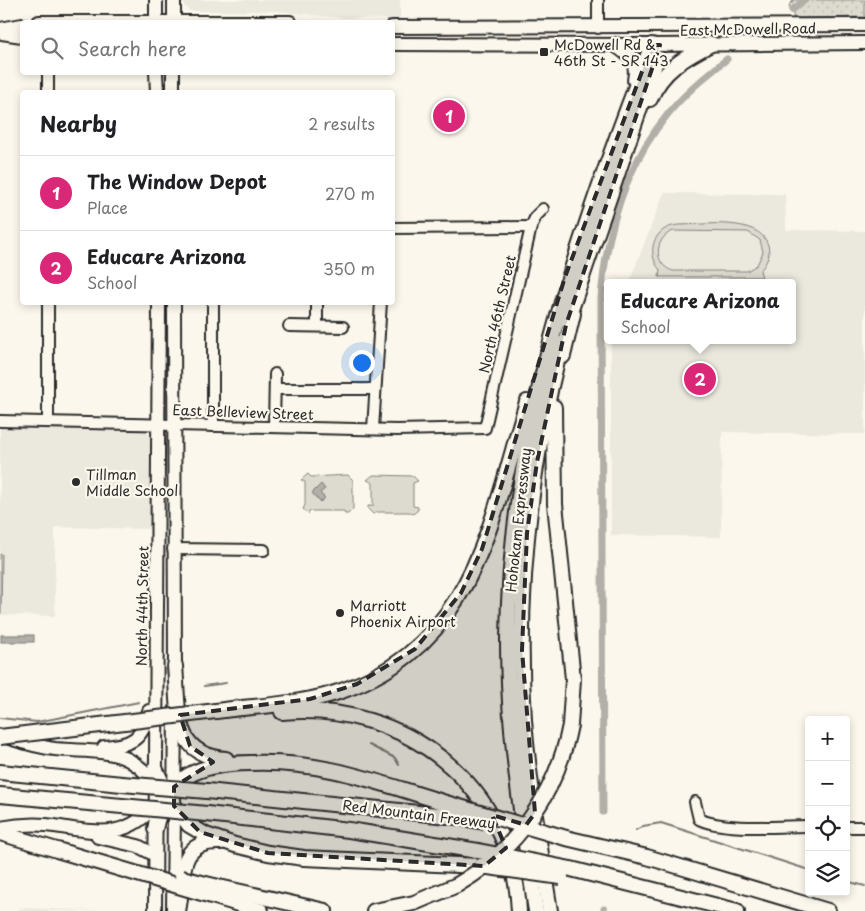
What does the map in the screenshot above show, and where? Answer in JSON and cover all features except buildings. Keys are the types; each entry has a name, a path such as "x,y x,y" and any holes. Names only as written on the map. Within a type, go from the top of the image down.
{"highway":[{"path":"626,147 654,89 663,76 680,61 711,44"},
{"path":"616,45 628,53 634,61 636,76 633,92"},
{"name":"Hohokam Expressway","path":"536,911 520,806 511,728 508,641 511,570 517,505 528,437 582,235 633,92 656,45"},
{"name":"Hohokam Expressway","path":"550,911 526,744 522,674 523,603 527,533 540,447 560,348 580,280 626,147 656,45"},
{"path":"0,736 216,714 304,700 349,688 378,674 405,656 432,632 448,613 466,585 478,558 564,278 582,235"},
{"path":"374,911 414,903 456,884 500,853 531,818 554,779 570,725 573,679 556,512 553,438 557,387 580,280"},
{"path":"175,666 182,731 193,749 212,758 296,763 330,768 457,812 646,857 828,911"},
{"path":"216,714 292,711 333,712 378,722 420,743 462,777 494,820 510,862 519,911"},
{"path":"155,829 165,796 193,773 205,767 261,762"},
{"path":"155,768 165,796 182,818 194,829 235,845 268,853 304,858 480,866 571,874 596,884 660,890 737,911"},
{"name":"Red Mountain Freeway","path":"0,772 384,808 457,812"},
{"name":"Red Mountain Freeway","path":"0,795 207,814 349,830 478,851 571,874"},
{"path":"0,833 211,891 325,911"},
{"path":"178,911 181,872 188,855 195,849 208,843 235,845"},
{"path":"211,891 261,911"}],"main road":[{"path":"156,0 156,20"},
{"path":"174,0 174,20"},
{"path":"826,25 826,42"},
{"name":"East McDowell Road","path":"395,27 658,28 865,25"},
{"path":"0,31 20,26"},
{"path":"473,27 484,45"},
{"path":"546,27 555,45 587,39 598,28"},
{"name":"Hohokam Expressway","path":"656,45 658,28"},
{"path":"0,31 20,36"},
{"name":"East McDowell Road","path":"395,44 656,45 865,42"},
{"path":"156,75 157,90"},
{"path":"173,75 173,90"},
{"name":"North 44th Street","path":"155,768 160,423 159,305"},
{"path":"0,828 45,825 101,832 118,831 138,822 165,796 174,767 174,305"},
{"path":"159,481 165,539 173,549"},
{"path":"158,565 173,549"},
{"path":"64,750 116,746 136,739 146,722 156,672"},
{"path":"0,736 42,747 108,752 125,757 140,766 165,796 174,827 173,911"},
{"path":"45,825 135,845 155,855"},
{"path":"155,829 155,911"}],"street":[{"path":"598,0 598,28"},
{"path":"48,75 48,90"},
{"name":"North 46th Street","path":"484,428 531,228 536,216 543,208"},
{"path":"395,228 531,228"},
{"path":"48,305 48,421"},
{"path":"213,305 213,426"},
{"path":"317,305 317,326"},
{"path":"373,429 381,305"},
{"path":"289,326 343,327"},
{"path":"274,428 275,374"},
{"path":"275,389 374,389"},
{"name":"East Belleview Street","path":"0,421 160,423 274,428 484,428"},
{"path":"173,549 264,550"},
{"path":"695,802 700,819 706,823 745,826 805,826"},
{"path":"850,827 865,827"}],"highlighted area":[{"path":"652,45 660,45 566,325 537,462 527,533 522,650 535,813 526,825 492,815 506,848 484,866 268,853 200,832 174,806 174,787 213,762 190,746 180,715 310,699 357,684 415,649 461,593 482,549 565,277"}],"shaded area":[{"path":"184,0 400,0 400,19 344,18 275,11 190,11 184,6"},
{"path":"794,0 865,0 865,17 794,18 789,5"},
{"path":"664,193 785,194 786,230 865,231 865,434 722,432 721,537 611,535 611,344 796,344 796,279 631,279"},
{"path":"729,224 754,230 763,236 769,249 767,259 760,271 762,277 659,277 660,270 653,256 654,242 663,230 678,225","holes":["673,231 748,232 760,240 763,252 757,265 747,271 673,271 666,268 659,258 658,251 662,239"]},
{"name":"Tillman Middle School","path":"0,428 144,430 152,437 151,529 55,527 55,616 0,615"},
{"path":"308,474 311,477 348,475 353,480 353,509 348,514 345,514 344,511 310,511 308,514 303,509 305,505 305,482 301,480"},
{"path":"373,475 413,476 418,481 413,483 413,506 418,507 418,510 413,514 410,512 376,512 373,514 368,509 368,506 373,506 373,483 367,480"},
{"path":"321,484 325,489 320,493 325,498 320,502 312,493"},
{"path":"0,554 2,554 1,613 0,613"},
{"path":"1,635 34,635 34,642 1,642"},
{"path":"20,908 103,911 19,911"}],"waterway":[{"path":"792,10 805,0"},
{"path":"603,812 601,299 604,274 613,225 620,201 640,156 653,134 681,99 727,59"},
{"path":"204,686 226,683"},
{"path":"0,718 37,722 139,702"},
{"path":"369,745 395,758 399,765"},
{"path":"636,830 643,826 661,823 805,869"},
{"path":"850,882 865,886"}],"place":[{"name":"McDowell Rd & 46th St - SR 143","path":"544,52"},
{"name":"The Window Depot","path":"449,116"},
{"name":"Educare Arizona","path":"700,379"},
{"name":"Tillman Middle School","path":"76,482"},
{"name":"Marriott Phoenix Airport","path":"340,613"}]}
